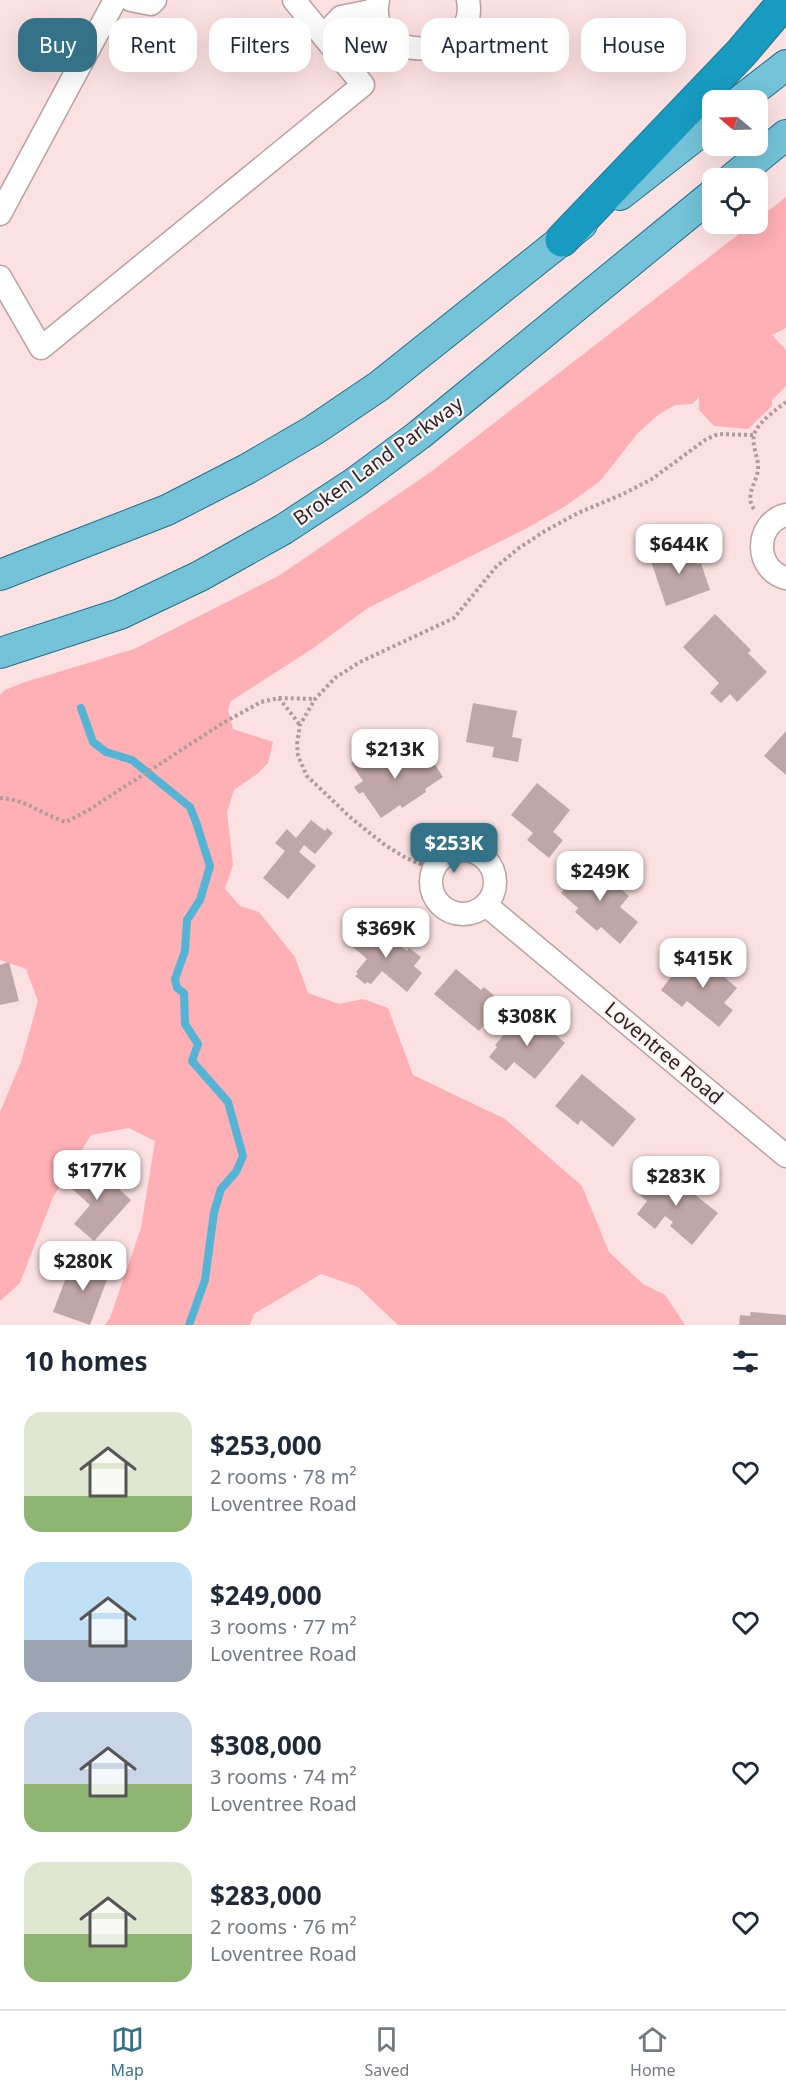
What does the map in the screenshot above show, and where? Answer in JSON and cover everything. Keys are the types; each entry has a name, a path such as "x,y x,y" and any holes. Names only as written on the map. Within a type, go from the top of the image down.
{"highway":[{"path":"562,240 741,53 786,0"}],"main road":[{"path":"754,90 786,66"},
{"path":"0,575 95,540 167,510 247,469 314,430 380,386 702,131"},
{"path":"745,168 786,135"},
{"name":"Broken Land Parkway","path":"0,653 120,614 200,576 284,529 354,483 419,435 702,203"}],"street":[{"path":"0,214 115,0"},
{"path":"131,0 150,4 155,0"},
{"path":"294,0 323,36"},
{"path":"340,18 377,5 377,22 383,34 393,42 404,47 436,46 454,39 466,25 469,14 468,0"},
{"path":"0,277 41,348 363,85 352,72"},
{"path":"778,519 764,533 761,544 764,560 773,572 786,578"},
{"path":"465,850 480,855 490,865 495,876 494,891 486,905 474,913 455,914 440,906 432,895 430,882 433,869 440,859 452,852 465,850"},
{"name":"Loventree Road","path":"486,905 786,1155"}],"path":[{"path":"778,519 752,506 750,496 759,465 754,435 758,426 786,402"},
{"path":"433,869 406,858 385,845 351,818 307,776 298,756 297,744 300,725 315,699 335,678 360,662 454,618 496,567 545,531 652,478 705,440 718,434 754,435"},
{"path":"0,798 25,803 52,818 66,822 87,811 223,723 261,702 279,698 315,699"},
{"path":"279,698 300,725"}],"shaded area":[{"path":"786,197 786,328 772,335 786,350 786,386 772,400 772,406 748,429 714,426 699,410 699,397 692,404 675,405 658,415 638,433 600,481 567,505 531,526 368,608 312,649 231,701 228,710 233,729 273,742 268,763 234,790 227,812 233,865 225,889 240,906 259,912 295,957 308,993 339,1004 363,999 388,1008 413,1075 505,1119 582,1186 609,1252 643,1284 665,1295 685,1325 398,1325 358,1287 321,1274 254,1314 250,1325 105,1325 110,1318 141,1228 155,1141 129,1128 91,1135 53,1197 20,1283 0,1301 0,1112 21,1062 38,1001 26,969 0,960 0,695 5,690 22,683 134,649 280,575 432,471 739,234 768,234 768,211"}],"building":[{"path":"690,544 697,564 701,563 710,590 666,606 650,558"},
{"path":"715,614 751,650 748,653 767,672 737,702 730,694 721,703 710,693 719,683 683,647"},
{"path":"473,703 517,711 512,737 522,739 518,762 492,757 494,747 466,742"},
{"path":"786,731 786,775 764,756"},
{"path":"399,736 407,746 401,752 392,742"},
{"path":"369,750 379,766 399,753 407,765 426,751 443,777 402,808 400,805 381,818 363,792 359,794 354,787 363,781 351,763"},
{"path":"537,783 570,810 553,832 563,840 549,858 527,840 533,833 511,815"},
{"path":"311,820 325,831 327,828 333,833 315,854 304,845 299,852 316,866 288,899 263,878 285,851 275,843 287,829 296,838"},
{"path":"589,861 629,896 620,907 638,922 620,944 601,927 597,931 575,912 578,908 561,893"},
{"path":"372,923 407,951 409,948 421,957 414,966 422,973 407,992 382,971 371,984 367,982 365,984 355,976 367,959 353,947"},
{"path":"713,951 726,962 718,972 737,988 724,1003 733,1010 719,1027 687,1001 682,1007 661,990 681,964 690,972 701,959 704,962"},
{"path":"9,962 19,1001 0,1005 0,965"},
{"path":"456,969 481,990 484,987 503,1003 479,1031 434,994"},
{"path":"522,1013 540,1028 543,1024 565,1043 535,1079 514,1062 506,1071 489,1057 497,1047 495,1045"},
{"path":"582,1074 636,1119 613,1147 581,1120 578,1125 555,1106"},
{"path":"89,1162 131,1200 94,1241 74,1224 90,1205 68,1185"},
{"path":"662,1169 718,1213 692,1245 670,1226 673,1222 665,1216 655,1229 637,1214 647,1201 640,1195"},
{"path":"82,1258 111,1269 90,1325 53,1312 67,1275 75,1278"},
{"path":"751,1312 786,1315 786,1325 739,1325 740,1315 750,1316"}],"waterway":[{"path":"81,708 93,742 106,752 132,760 190,807 210,866 200,900 187,920 185,951 175,979 177,988 184,993 185,1024 198,1044 192,1061 228,1102 243,1156 236,1172 221,1189 214,1212 205,1280 189,1325"}]}
